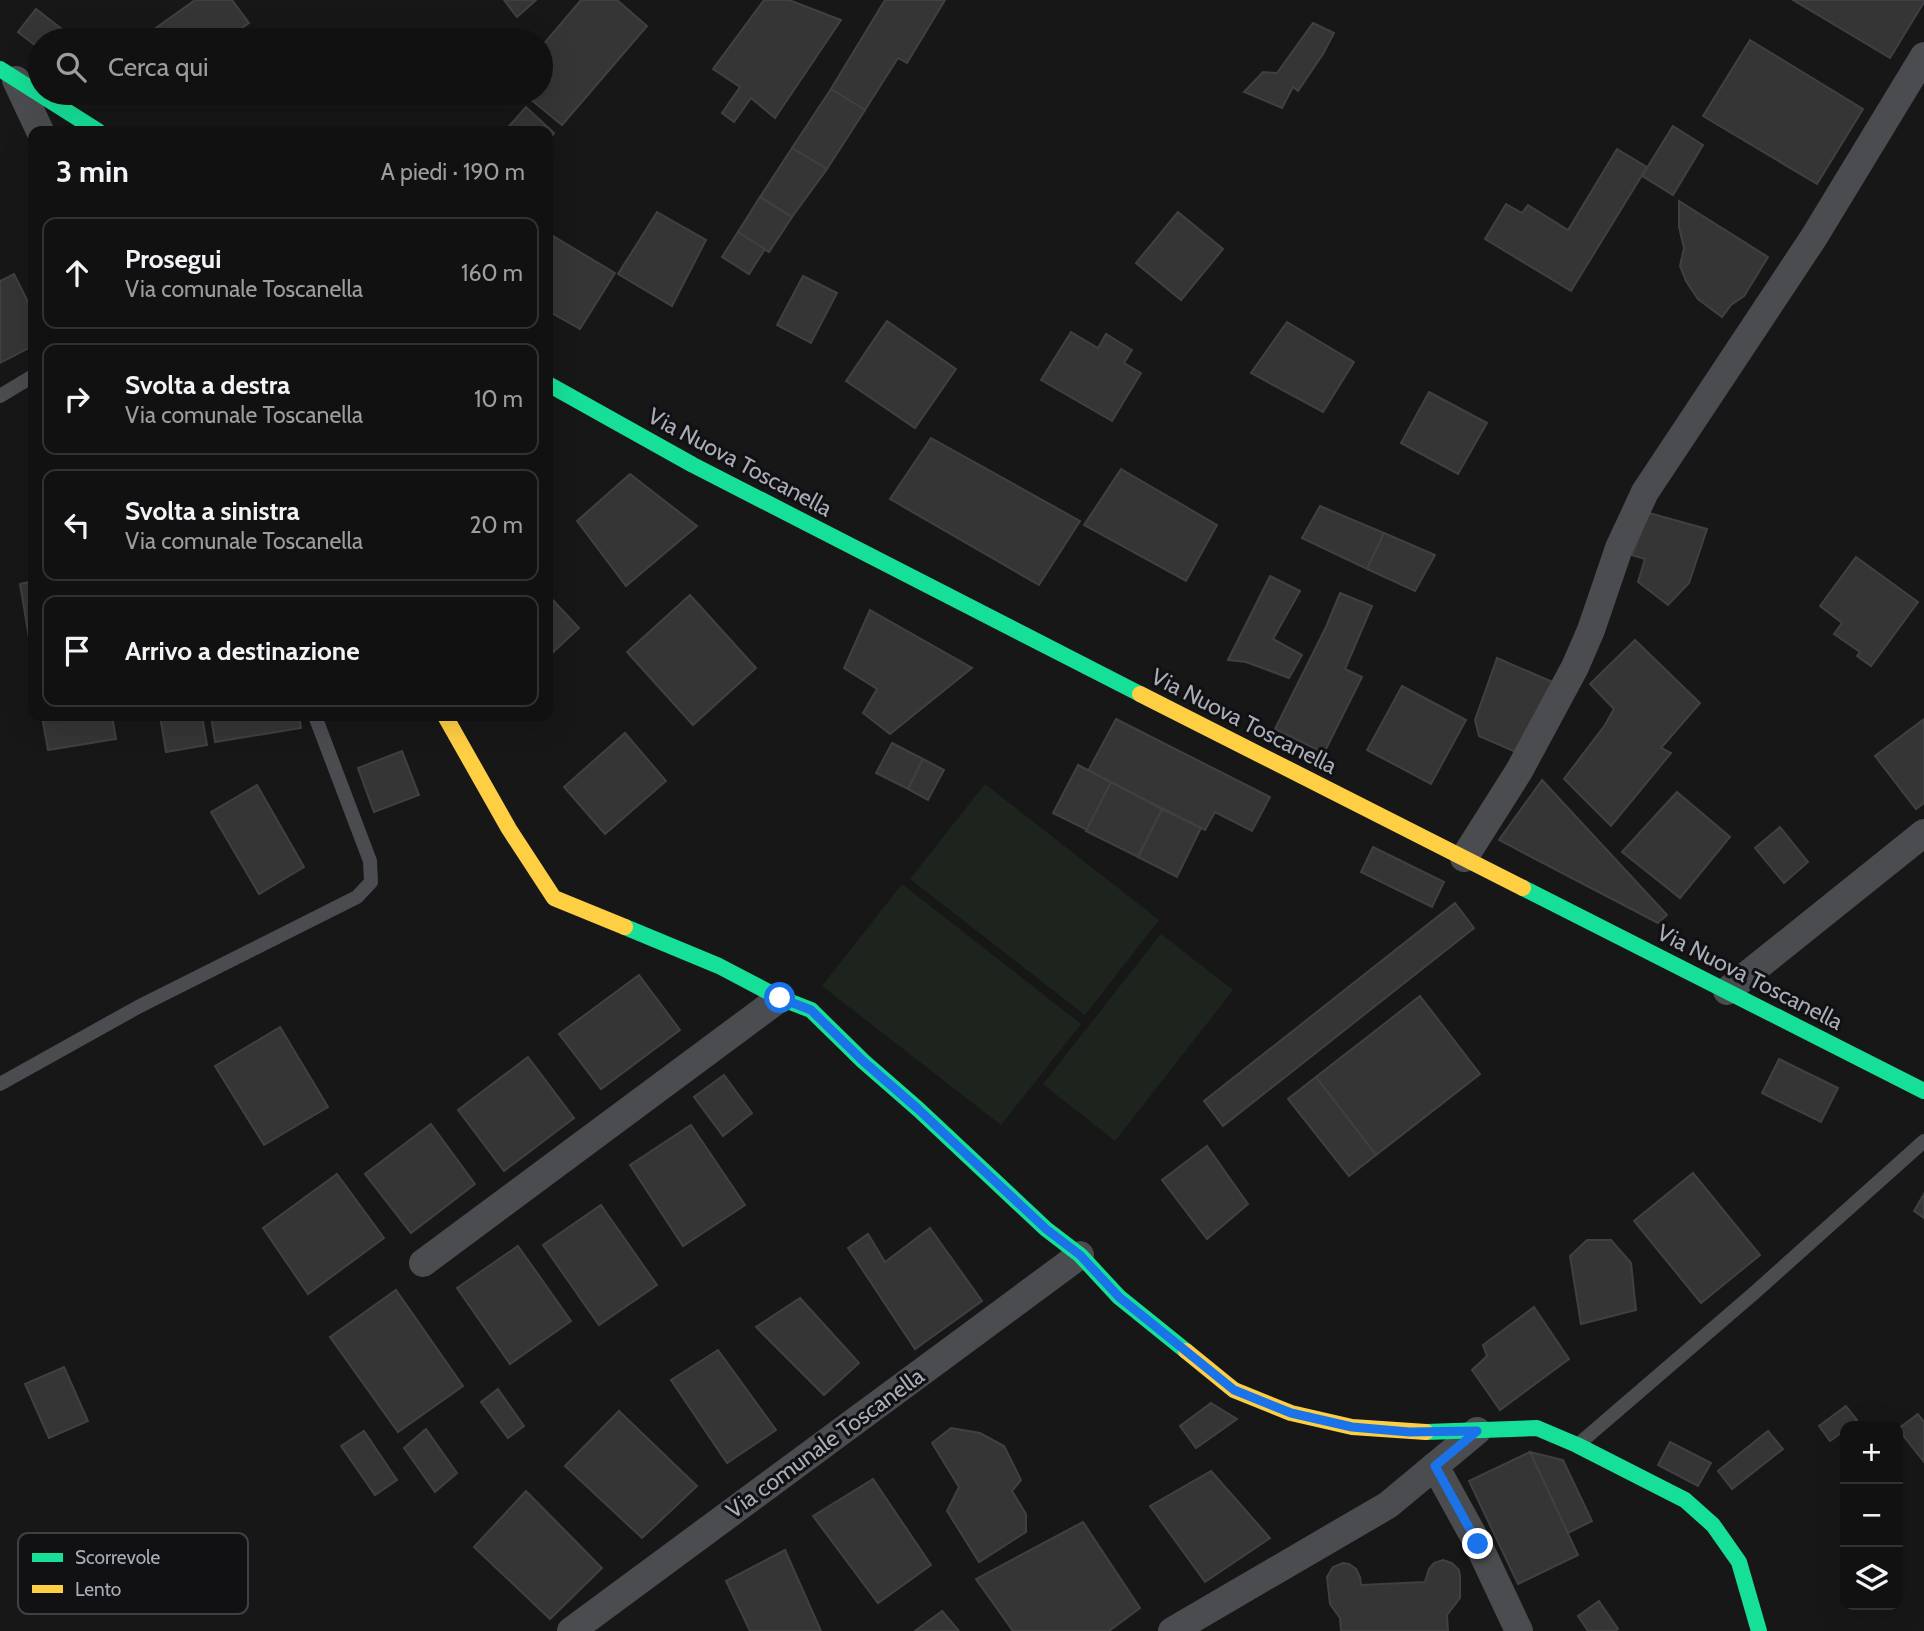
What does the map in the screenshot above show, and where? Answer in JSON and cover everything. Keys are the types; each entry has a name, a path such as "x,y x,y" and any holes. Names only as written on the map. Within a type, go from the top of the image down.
{"street":[{"path":"1464,858 1519,771 1575,667 1591,630 1619,548 1645,492 1814,237 1924,55"},
{"path":"8,75 37,126"},
{"path":"8,75 28,87"},
{"path":"56,105 90,126"},
{"name":"Via Nuova Toscanella","path":"553,387 694,465 1924,1091"},
{"path":"447,721 509,830 554,898 719,965 780,998 811,1010 1046,1229 1080,1255 1119,1297 1234,1390 1291,1413 1352,1427 1409,1432 1537,1428 1577,1445 1685,1500 1713,1525 1739,1562 1759,1631"},
{"path":"1727,991 1924,833"},
{"path":"423,1263 780,998"},
{"name":"Via comunale Toscanella","path":"571,1631 1080,1255"},
{"path":"1172,1631 1388,1505 1477,1431"},
{"path":"1435,1466 1478,1544 1519,1631"}],"lane":[{"path":"0,396 28,379"},
{"path":"0,1084 138,1007 357,897 371,882 370,861 317,721"},
{"path":"1577,1445 1753,1294 1924,1140"}],"shaded area":[{"path":"985,784 1159,920 1085,1015 910,879"},
{"path":"902,884 1081,1024 1001,1125 822,986"},
{"path":"1161,934 1233,990 1115,1141 1043,1084"}],"building":[{"path":"195,0 232,0 249,23 242,28 156,28"},
{"path":"504,0 536,0 517,17"},
{"path":"581,0 617,0 647,26 562,125 538,105 553,105 553,33"},
{"path":"764,0 789,0 841,20 775,118 751,98 734,122 722,113 740,87 713,69"},
{"path":"885,0 945,0 907,63 898,58 865,110 831,89"},
{"path":"1793,0 1924,0 1924,2 1890,58"},
{"path":"36,9 61,28 28,28 28,40 18,32"},
{"path":"1313,23 1334,33 1298,91 1293,87 1282,108 1244,92 1263,72 1277,73"},
{"path":"1750,40 1863,109 1817,184 1703,116"},
{"path":"831,89 865,110 827,169 792,148"},
{"path":"526,107 546,126 509,126"},
{"path":"1673,126 1703,145 1673,195 1642,176"},
{"path":"792,148 827,169 792,217 760,197"},
{"path":"1617,149 1647,167 1571,291 1485,239 1506,204 1522,213 1528,205 1568,230"},
{"path":"760,197 792,217 769,252 738,232"},
{"path":"1679,201 1768,257 1744,296 1731,305 1722,317 1698,299 1680,266 1684,248 1679,227"},
{"path":"657,212 706,240 672,306 618,274"},
{"path":"1178,212 1223,249 1181,300 1136,263"},
{"path":"738,232 765,249 749,274 722,257"},
{"path":"553,236 615,273 580,329 553,314"},
{"path":"14,274 28,302 28,349 0,363 0,281"},
{"path":"803,276 837,293 811,343 777,325"},
{"path":"887,321 956,369 915,428 846,381"},
{"path":"1287,322 1354,362 1323,412 1251,373"},
{"path":"1071,332 1098,348 1106,334 1132,350 1124,363 1141,373 1112,421 1041,380"},
{"path":"1429,392 1487,423 1458,474 1401,443"},
{"path":"931,438 1080,521 1039,585 890,499"},
{"path":"1121,469 1217,525 1186,581 1084,525"},
{"path":"630,474 697,526 626,586 577,521"},
{"path":"1320,506 1384,533 1367,569 1302,538"},
{"path":"1649,513 1707,529 1689,583 1668,605 1638,582 1645,559 1632,555"},
{"path":"1384,533 1435,555 1415,591 1367,569"},
{"path":"1856,557 1918,602 1871,666 1857,656 1860,652 1834,634 1842,623 1820,606"},
{"path":"1270,576 1300,591 1273,639 1302,655 1289,678 1246,662 1228,660"},
{"path":"28,582 28,631 20,584"},
{"path":"1340,593 1372,606 1345,669 1362,677 1324,753 1275,729"},
{"path":"690,595 756,668 693,725 627,652"},
{"path":"553,600 579,628 553,652"},
{"path":"870,610 972,668 890,734 863,713 877,689 844,668"},
{"path":"1635,640 1700,703 1661,748 1671,753 1611,826 1564,779 1614,709 1590,684"},
{"path":"1497,658 1555,683 1518,753 1479,736 1475,720"},
{"path":"1402,686 1466,720 1431,784 1367,750"},
{"path":"1116,719 1270,797 1252,831 1215,812 1205,830 1088,771"},
{"path":"1924,719 1924,803 1916,809 1875,756"},
{"path":"43,721 113,721 116,739 48,750"},
{"path":"161,721 203,721 207,745 166,752"},
{"path":"212,721 300,721 301,728 215,742"},
{"path":"625,733 666,781 605,834 564,787"},
{"path":"892,743 923,759 908,789 876,773"},
{"path":"402,751 419,795 374,812 358,768"},
{"path":"923,759 944,770 928,800 908,789"},
{"path":"1078,765 1111,782 1087,830 1053,813"},
{"path":"1542,780 1667,915 1658,923 1499,840"},
{"path":"1111,782 1162,809 1138,857 1086,831"},
{"path":"257,785 304,867 259,894 211,812"},
{"path":"1677,792 1730,837 1680,898 1622,852"},
{"path":"1162,809 1201,828 1177,877 1138,857"},
{"path":"1780,827 1808,862 1784,883 1755,848"},
{"path":"1373,847 1444,882 1432,907 1361,872"},
{"path":"1455,903 1474,928 1223,1126 1204,1101"},
{"path":"639,975 680,1030 601,1089 559,1034"},
{"path":"1420,996 1480,1074 1376,1155 1316,1077"},
{"path":"280,1027 328,1107 264,1145 215,1066"},
{"path":"528,1057 574,1118 504,1171 458,1110"},
{"path":"1779,1059 1838,1088 1821,1122 1762,1093"},
{"path":"724,1075 752,1113 723,1136 694,1097"},
{"path":"1316,1077 1376,1155 1349,1176 1288,1099"},
{"path":"431,1124 475,1184 411,1233 365,1174"},
{"path":"691,1125 745,1205 683,1246 630,1165"},
{"path":"1207,1146 1248,1204 1207,1239 1162,1180"},
{"path":"1693,1173 1760,1255 1701,1303 1634,1221"},
{"path":"337,1174 384,1238 308,1294 263,1228"},
{"path":"1924,1194 1924,1218 1914,1211"},
{"path":"601,1205 657,1285 599,1325 543,1245"},
{"path":"930,1228 982,1301 915,1349 848,1248 868,1234 885,1262"},
{"path":"1587,1240 1611,1240 1631,1263 1636,1310 1581,1324 1570,1256"},
{"path":"518,1246 571,1321 510,1364 457,1288"},
{"path":"396,1290 463,1386 398,1432 330,1337"},
{"path":"800,1298 859,1363 824,1395 756,1327"},
{"path":"1534,1307 1569,1359 1500,1410 1472,1370 1487,1356 1483,1345"},
{"path":"718,1350 776,1430 727,1463 671,1380"},
{"path":"64,1367 88,1421 49,1438 25,1384"},
{"path":"498,1389 524,1426 508,1438 481,1402"},
{"path":"1211,1403 1237,1419 1196,1448 1180,1426"},
{"path":"1846,1406 1857,1420 1840,1421 1840,1434 1830,1441 1819,1426"},
{"path":"619,1411 697,1486 642,1538 565,1466"},
{"path":"1918,1414 1924,1422 1924,1462 1903,1435 1903,1425"},
{"path":"951,1428 980,1433 1004,1446 1021,1480 1012,1491 1026,1514 1026,1532 979,1562 947,1511 959,1487 932,1443"},
{"path":"426,1429 457,1473 435,1492 404,1448"},
{"path":"364,1431 397,1480 375,1495 341,1446"},
{"path":"1768,1431 1783,1449 1732,1489 1718,1471"},
{"path":"1670,1442 1711,1463 1698,1486 1658,1465"},
{"path":"1530,1452 1563,1460 1592,1521 1568,1533"},
{"path":"1530,1452 1578,1555 1518,1584 1469,1481"},
{"path":"1211,1471 1270,1538 1205,1582 1150,1506"},
{"path":"873,1479 931,1565 878,1603 813,1516"},
{"path":"526,1491 602,1568 550,1619 474,1547"},
{"path":"1083,1522 1140,1608 1109,1631 1013,1631 976,1579"},
{"path":"785,1550 821,1631 750,1631 726,1581"},
{"path":"1443,1560 1452,1563 1459,1570 1460,1576 1460,1598 1447,1615 1448,1631 1341,1631 1340,1618 1330,1604 1327,1577 1333,1567 1349,1564 1356,1569 1361,1585 1425,1582 1429,1569 1434,1563"},
{"path":"1599,1601 1618,1629 1615,1631 1588,1631 1578,1616"},
{"path":"942,1611 959,1631 915,1631"}],"traffic: fast":[{"path":"0,69 28,87"},
{"path":"57,105 90,126"},
{"path":"553,387 693,465 1140,694"},
{"path":"1523,888 1924,1091"},
{"path":"625,927 719,966 780,998 811,1010 1046,1229 1080,1255 1119,1297 1186,1351"},
{"path":"1426,1432 1537,1428 1577,1445 1685,1500 1713,1525 1739,1562 1759,1631"}],"traffic: slow":[{"path":"1140,694 1523,888"},
{"path":"448,721 509,829 554,898 625,927"},
{"path":"1186,1351 1234,1390 1291,1413 1352,1427 1426,1432"}],"route":[{"path":"780,998 811,1010 1046,1229 1080,1255 1119,1297 1234,1390 1291,1413 1352,1427 1409,1432 1477,1431 1435,1466 1478,1544"}]}
